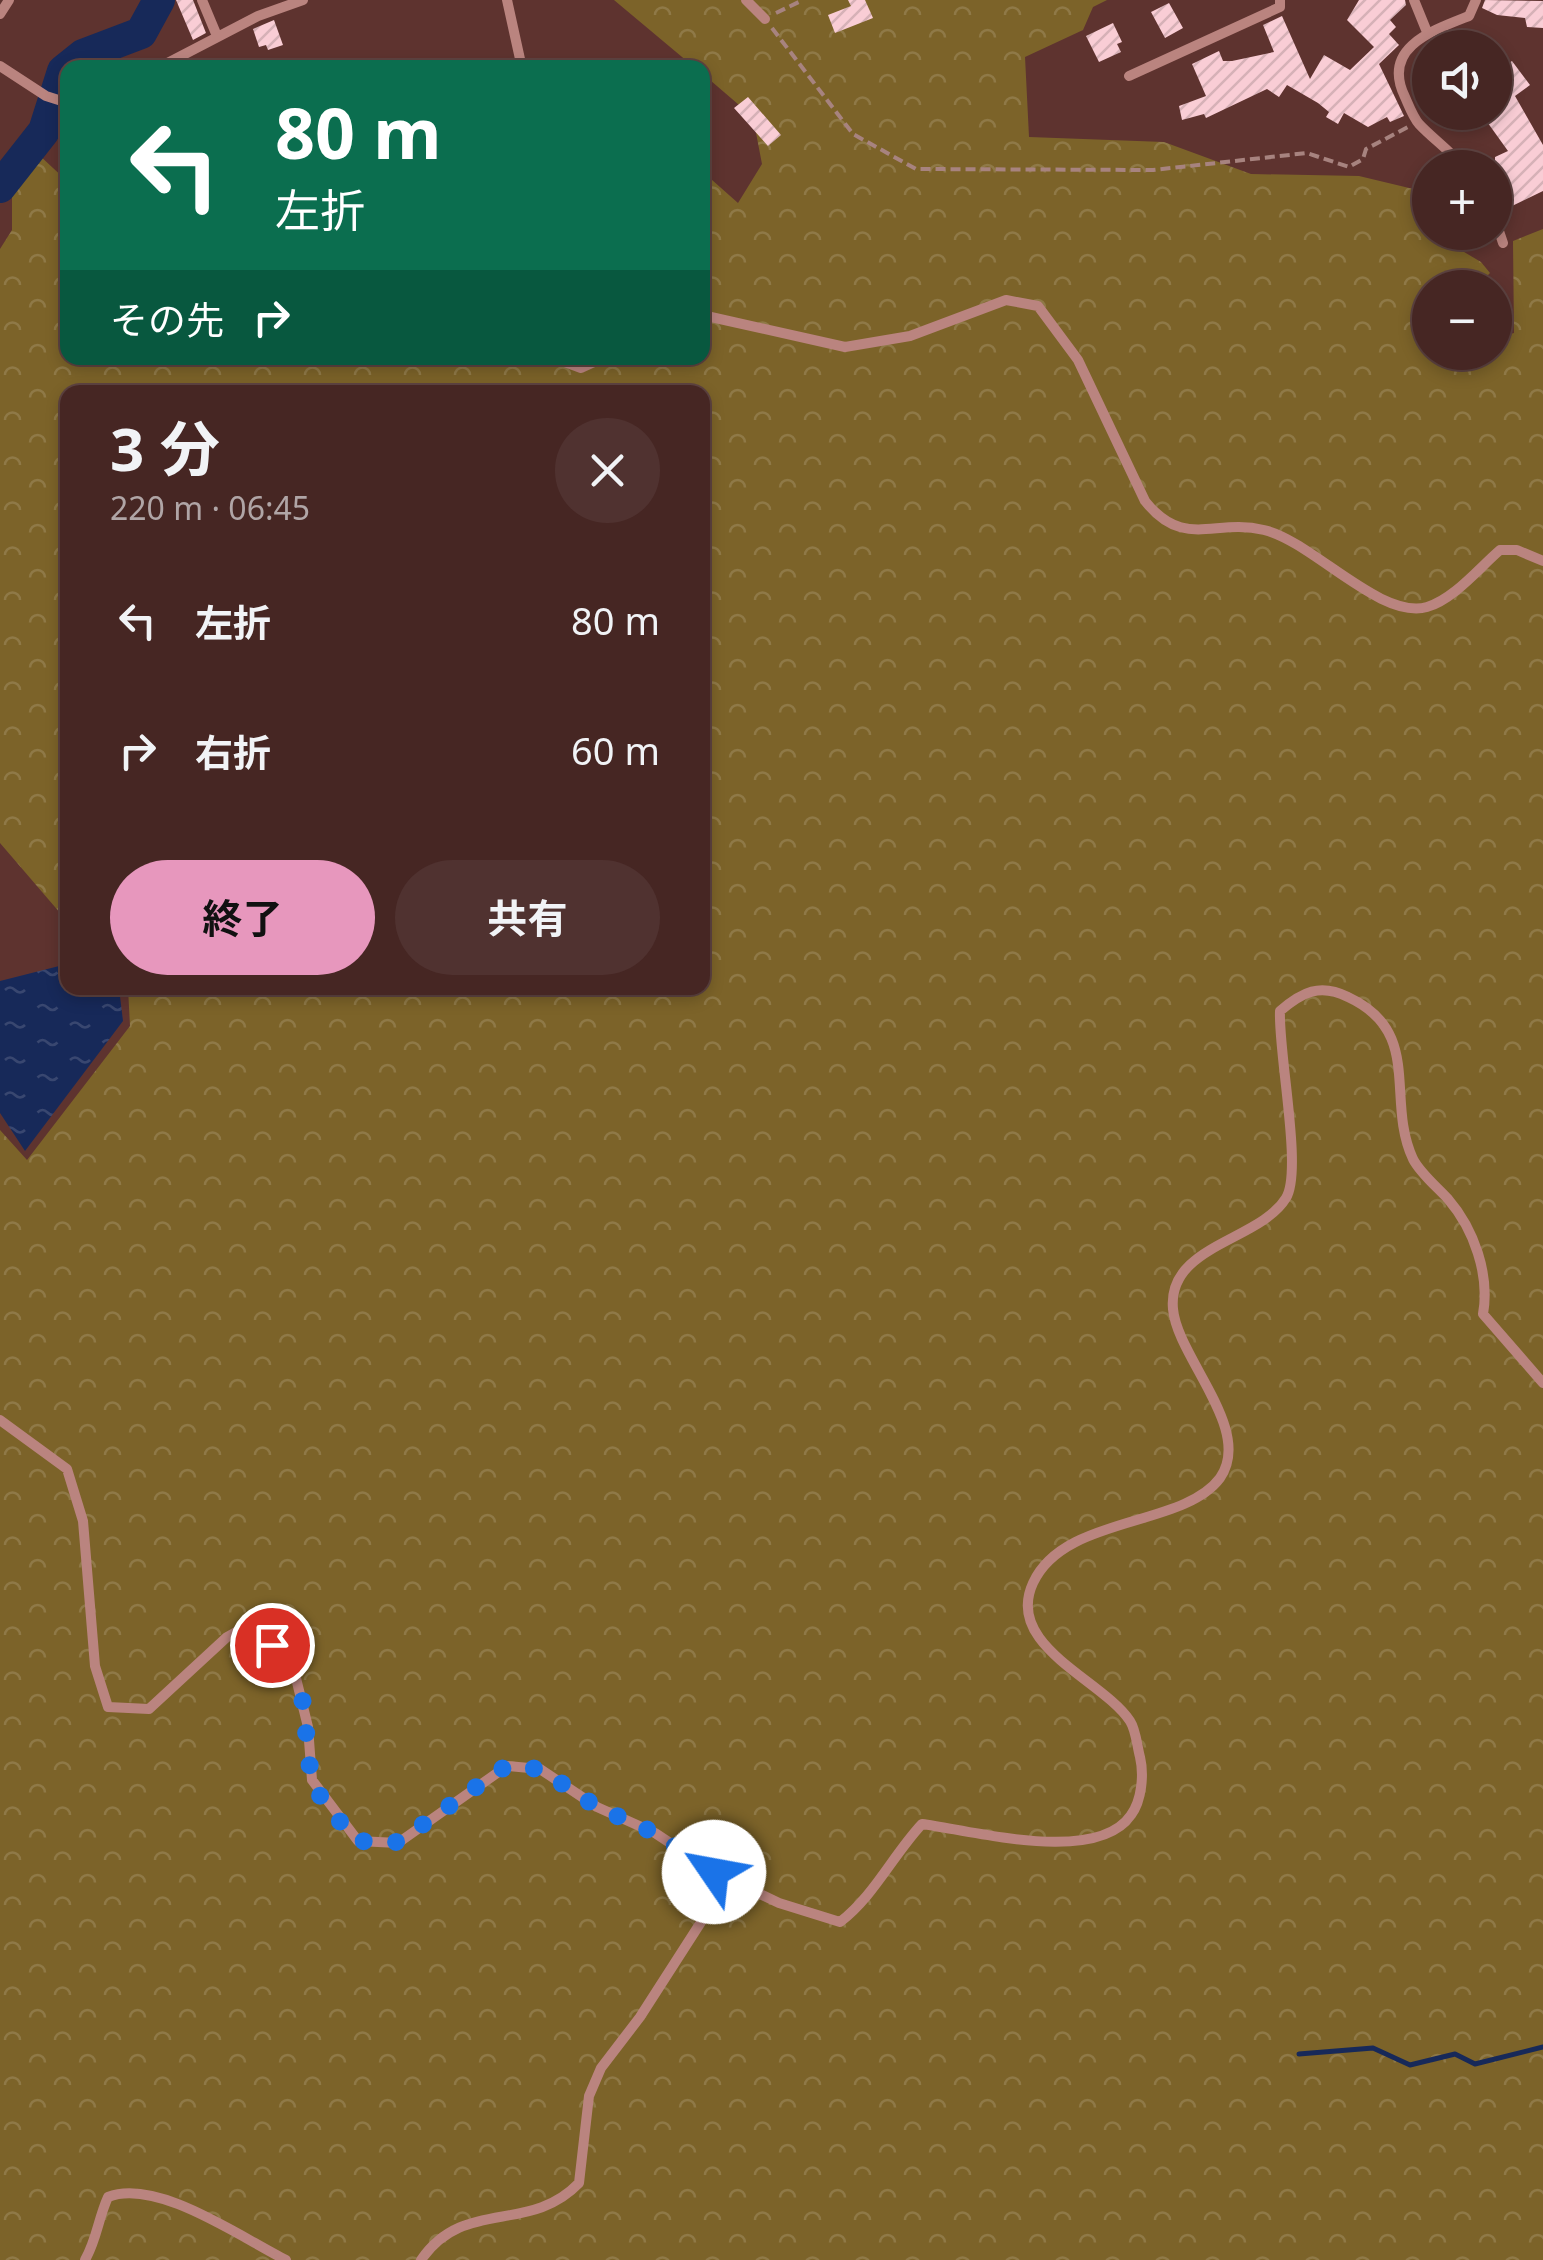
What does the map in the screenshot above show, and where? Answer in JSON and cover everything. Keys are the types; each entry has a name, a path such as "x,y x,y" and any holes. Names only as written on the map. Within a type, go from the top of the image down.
{"street":[{"path":"0,14 8,0"},
{"path":"202,0 217,36"},
{"path":"173,60 217,36 304,0"},
{"path":"507,0 520,60"},
{"path":"746,0 765,19"},
{"path":"1129,76 1280,6 1280,0"},
{"path":"1414,0 1427,30"},
{"path":"1433,30 1469,16 1476,0"},
{"path":"1412,45 1398,63 1397,81 1412,112"},
{"path":"0,66 59,100"},
{"path":"1424,130 1445,150"},
{"path":"710,317 846,347 910,336 1006,300 1038,306 1068,341 1145,501 1161,522 1182,530 1264,530 1397,606 1427,607 1455,590 1500,550 1517,550 1543,562"},
{"path":"0,1420 67,1468 83,1521 95,1666 108,1707 149,1709 227,1637 250,1624 293,1666 308,1727 312,1780 358,1841 398,1842 506,1766 540,1769 597,1807 655,1833 714,1872 778,1903 840,1922 859,1907 895,1853 922,1824 1072,1844 1114,1832 1132,1814 1142,1769 1132,1723 1103,1691 1058,1659 1030,1622 1032,1584 1046,1564 1077,1541 1198,1496 1221,1476 1228,1446 1222,1418 1172,1310 1174,1291 1185,1272 1207,1251 1272,1214 1288,1196 1292,1150 1278,1043 1280,1011 1299,994 1328,988 1362,1003 1388,1029 1400,1063 1403,1121 1413,1161 1458,1211 1478,1252 1486,1296 1483,1314 1543,1382"},
{"path":"421,2260 432,2244 458,2225 555,2205 579,2183 589,2096 600,2068 640,2018 712,1906 714,1872"},
{"path":"85,2260 99,2234 99,2218 108,2197 128,2190 160,2196 286,2260"}],"path":[{"path":"803,0 765,19 853,134 916,169 970,166 1152,170 1307,153 1350,167 1363,159 1366,148 1412,125"}],"green space":[{"path":"614,0 1107,0 1093,7 1083,30 1025,57 1029,137 1164,142 1251,174 1359,176 1412,189 1412,250 1461,250 1488,270 1412,270 1412,370 1512,370 1513,241 1543,229 1543,2260 0,2260 0,1130 27,1160 130,1026 128,995 710,995 710,385 60,385 60,913 0,843 0,249 12,230 12,186 39,155 60,174 60,365 710,365 710,178 738,203 762,164 753,117 710,80 710,60 686,60"}],"water":[{"path":"60,966 60,995 120,995 123,1021 25,1151 0,1113 0,981"}],"building":[{"path":"176,0 193,0 206,33 193,40"},
{"path":"848,0 865,0 873,18 835,33 828,15 851,6"},
{"path":"1359,0 1405,0 1406,5 1390,20 1396,27 1389,34 1399,45 1379,64 1404,116 1390,122 1387,117 1368,127 1344,113 1338,124 1326,117 1329,112 1318,103 1287,85 1279,97 1267,89 1206,118 1204,114 1182,120 1179,106 1206,96 1192,64 1219,51 1223,61 1274,52 1263,25 1282,16 1310,79 1324,55 1350,70 1374,47 1347,20"},
{"path":"1485,0 1543,1 1543,28 1527,27 1525,18 1497,15 1482,8"},
{"path":"1169,3 1183,28 1165,38 1151,12"},
{"path":"274,20 283,45 268,50 266,45 259,47 253,29"},
{"path":"1113,23 1122,42 1117,44 1121,52 1099,62 1086,36"},
{"path":"1512,61 1530,85 1515,96 1543,145 1543,191 1512,206 1512,150 1507,150 1493,130 1512,130"},
{"path":"748,97 781,135 768,146 734,108"}],"waterway":[{"path":"77,60 141,33 159,0"},
{"path":"0,187 44,131 60,80"},
{"path":"1299,2054 1373,2048 1410,2065 1455,2054 1475,2064 1543,2047"}],"route":[{"path":"272,1645 293,1666 308,1727 312,1780 358,1841 376,1845 398,1842 506,1766 540,1769 597,1807 655,1833 714,1872"}]}
